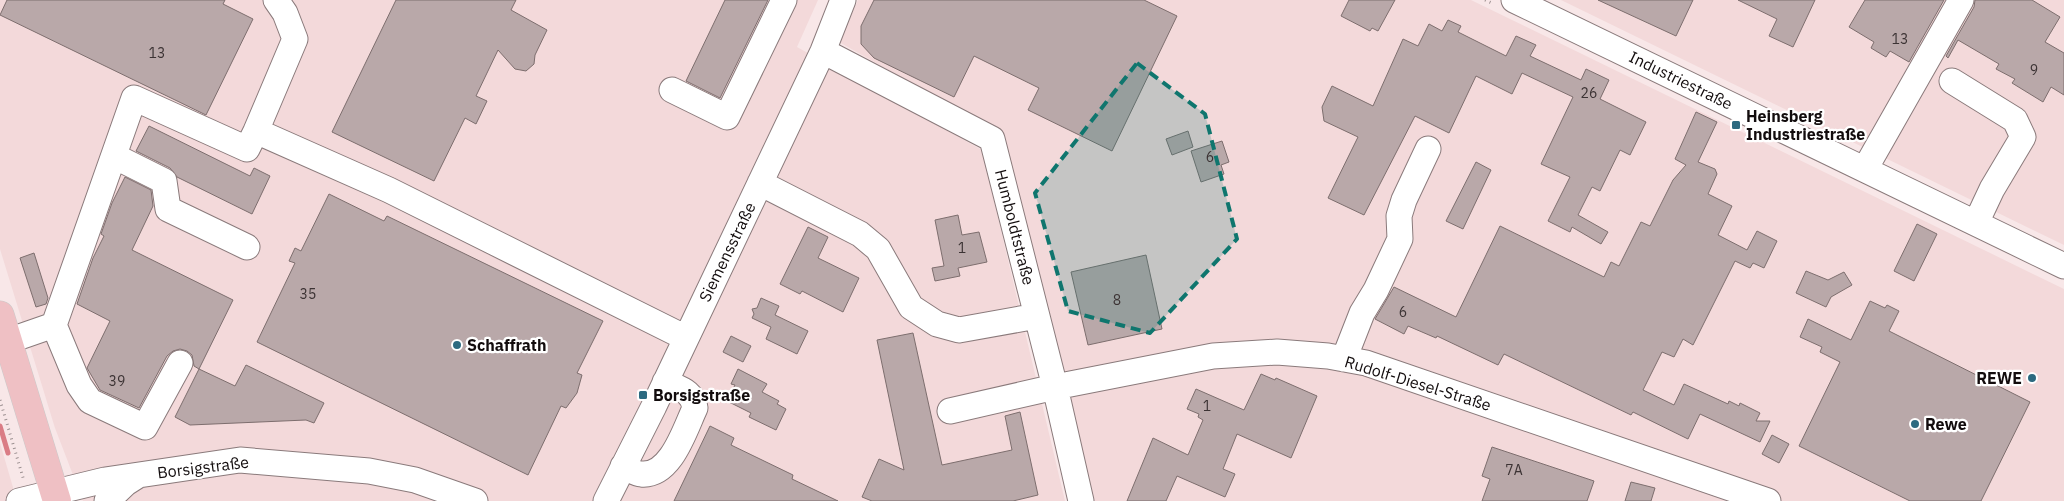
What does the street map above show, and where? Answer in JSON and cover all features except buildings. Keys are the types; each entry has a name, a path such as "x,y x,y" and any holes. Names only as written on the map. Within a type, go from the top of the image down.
{"main road":[{"path":"0,315 56,497"}],"street":[{"path":"180,362 145,427 90,401 79,385 54,325 134,98 247,149 295,38 285,13 276,0"},
{"path":"672,90 727,117 784,0"},
{"name":"Siemensstraße","path":"606,501 824,50 843,0"},
{"name":"Industriestraße","path":"1514,0 1865,170 2062,260"},
{"path":"1865,170 1961,0"},
{"name":"Humboldtstraße","path":"824,50 992,139 1055,387 1081,501"},
{"path":"1952,81 2015,120 2023,137 1992,189 1976,222"},
{"path":"256,131 389,190 686,338"},
{"path":"1344,359 1362,313 1376,290 1400,239 1399,216 1404,200 1428,149"},
{"path":"114,156 164,181 168,209 247,247"},
{"path":"760,183 860,234 878,249 911,307 937,324 959,330 1037,316"},
{"path":"8,342 54,325"},
{"name":"Rudolf-Diesel-Straße","path":"950,411 1055,387 1212,356 1277,352 1344,359 1366,363 1768,501"},
{"path":"624,466 640,474 651,473 668,464 695,408 694,400 688,392 665,382"},
{"name":"Borsigstraße","path":"24,500 56,497 104,480 240,460 368,471 419,490 475,501"},
{"path":"107,501 126,483 139,475"}],"path":[{"path":"0,400 24,500"}],"highlighted area":[{"path":"1137,63 1205,114 1237,239 1150,333 1068,311 1035,193"}],"shaded area":[{"path":"0,0 818,0 797,47 982,150 1065,501 83,501 55,428 0,249"},
{"path":"858,0 1471,0 2064,289 2064,501 1091,501 1000,133 839,42"},
{"path":"1561,0 2064,0 2064,245"},
{"path":"0,443 17,501 0,501"}],"waterway":[{"path":"0,426 8,453"}],"place":[{"name":"Heinsberg Industriestraße","path":"1736,125"},
{"name":"Schaffrath","path":"457,345"},
{"name":"REWE","path":"2032,378"},
{"name":"Borsigstraße","path":"643,395"},
{"name":"Rewe","path":"1915,424"}]}
